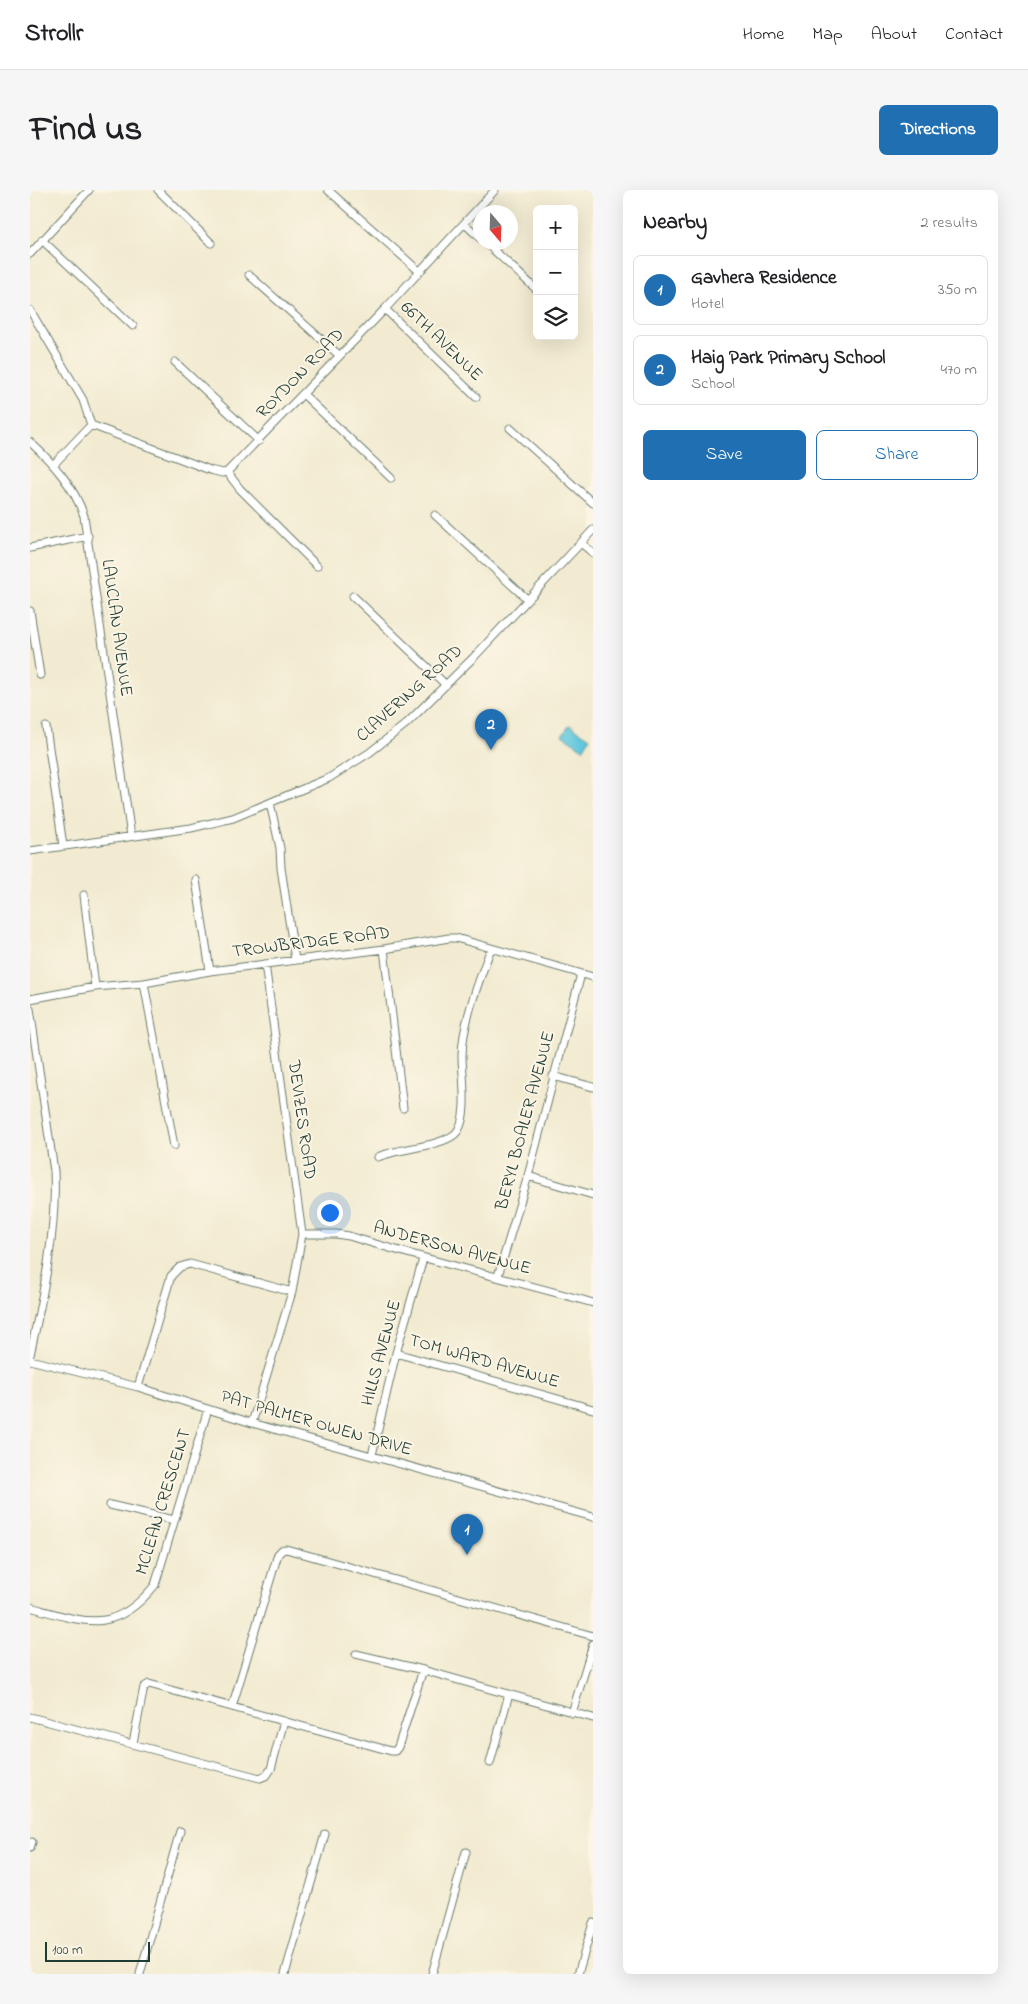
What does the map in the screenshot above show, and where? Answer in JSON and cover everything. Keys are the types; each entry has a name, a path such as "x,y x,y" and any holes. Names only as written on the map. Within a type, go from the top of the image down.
{"street":[{"path":"158,190 211,242"},
{"path":"328,190 419,271"},
{"name":"ROYDON ROAD","path":"227,472 385,309 496,190"},
{"path":"30,254 87,191"},
{"path":"465,224 473,231"},
{"path":"42,240 133,326"},
{"path":"494,250 533,286"},
{"path":"249,275 339,356"},
{"name":"66TH AVENUE","path":"385,309 476,396"},
{"path":"30,310 83,400 91,425"},
{"path":"175,362 259,441"},
{"path":"303,394 391,478"},
{"path":"54,464 91,425"},
{"path":"91,425 210,470 222,473 227,472 240,489 317,566"},
{"path":"510,428 593,503"},
{"name":"LAUCLAN AVENUE","path":"30,442 54,464 78,501 88,536 131,836"},
{"path":"435,514 527,599"},
{"name":"CLAVERING ROAD","path":"30,850 191,828 232,818 329,778 369,753 406,724 474,658 593,530"},
{"path":"30,548 88,536"},
{"path":"581,542 593,553"},
{"path":"353,596 446,685"},
{"path":"30,611 40,675"},
{"path":"46,727 63,846"},
{"path":"270,803 280,848 294,960"},
{"path":"196,880 210,971"},
{"path":"84,895 96,987"},
{"name":"TROWBRIDGE ROAD","path":"30,999 96,987 144,983 210,971 384,949 449,938 456,938 593,977"},
{"path":"378,1157 449,1138 459,1130 464,1115 462,1045 476,990 491,948"},
{"path":"384,949 403,1108"},
{"name":"DEVIZES ROAD","path":"252,1423 292,1292 302,1234 266,964"},
{"name":"BERYL BOALER AVENUE","path":"498,1276 528,1176 581,974"},
{"path":"144,983 174,1146"},
{"path":"30,1010 32,1051 54,1170 55,1191 44,1282 30,1355"},
{"path":"554,1076 593,1087"},
{"path":"528,1176 593,1195"},
{"name":"ANDERSON AVENUE","path":"302,1234 348,1236 423,1259 498,1276 593,1303"},
{"name":"HILLS AVENUE","path":"372,1455 396,1353 423,1259"},
{"path":"138,1387 171,1276 180,1267 190,1264 292,1292"},
{"name":"TOM WARD AVENUE","path":"396,1353 593,1409"},
{"name":"PAT PALMER OWEN DRIVE","path":"30,1360 138,1387 252,1423 593,1517"},
{"name":"MCLEAN CRESCENT","path":"30,1607 82,1621 98,1621 108,1619 133,1608 142,1601 155,1585 208,1409"},
{"path":"110,1505 174,1520"},
{"path":"232,1707 278,1554 286,1549 593,1636"},
{"path":"572,1713 593,1644"},
{"path":"356,1654 423,1670 593,1718"},
{"path":"133,1743 144,1687 149,1684 395,1751 398,1747 423,1670"},
{"path":"490,1763 510,1694"},
{"path":"30,1717 260,1778 271,1769 284,1721"},
{"path":"140,1974 180,1831"},
{"path":"285,1974 325,1834"},
{"path":"432,1974 466,1852"},
{"path":"578,1974 593,1923"}],"water":[{"path":"570,725 590,738 583,749 562,735"}],"place":[{"name":"Haig Park Primary School","path":"491,750"},
{"name":"Gavhera Residence","path":"467,1555"}]}
